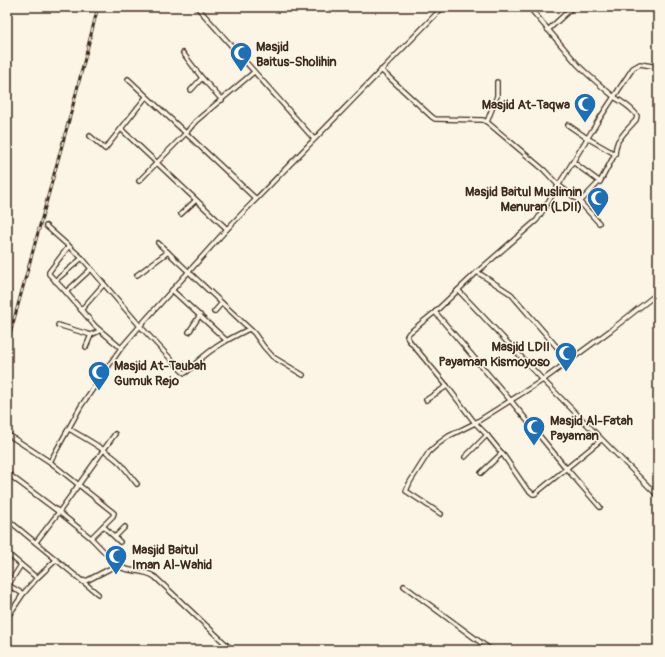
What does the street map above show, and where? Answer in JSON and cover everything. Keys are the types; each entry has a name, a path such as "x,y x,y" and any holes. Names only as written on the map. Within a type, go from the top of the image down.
{"street":[{"path":"197,7 314,139"},
{"path":"50,462 81,406 121,348 140,326 227,229 443,7"},
{"path":"529,7 578,66 637,116 636,120 618,141 615,154 600,182 580,202"},
{"path":"548,30 573,7"},
{"path":"183,53 202,78 222,100"},
{"path":"601,440 535,494 533,494 526,488 502,453 475,422 407,336 537,220 631,70 640,64 658,67"},
{"path":"381,70 432,118 483,120 487,122 544,170 558,185 580,202 599,223"},
{"path":"139,181 196,122 254,72"},
{"path":"190,90 202,78"},
{"path":"128,79 256,199"},
{"path":"487,122 497,96 497,82"},
{"path":"90,136 105,149 146,97"},
{"path":"568,125 615,154"},
{"path":"121,130 227,229"},
{"path":"573,162 600,182"},
{"path":"181,214 196,200"},
{"path":"46,226 82,258 140,326 185,373 205,355 226,340 249,329"},
{"path":"158,243 254,333 273,357 303,375"},
{"path":"69,246 48,274 66,292 99,331 121,348"},
{"path":"137,275 168,252"},
{"path":"55,281 82,258"},
{"path":"66,292 91,268"},
{"path":"477,272 511,294 569,361"},
{"path":"81,310 104,284"},
{"path":"172,290 226,340"},
{"path":"458,290 601,440 658,496"},
{"path":"441,514 406,491 429,452 449,436 511,401 543,380 658,293"},
{"path":"214,312 222,303"},
{"path":"435,312 600,507"},
{"path":"189,332 200,315"},
{"path":"58,325 91,335"},
{"path":"86,347 91,335 99,331"},
{"path":"426,400 447,386"},
{"path":"69,429 104,450 120,463 137,484"},
{"path":"7,434 50,462 114,513 114,515 90,537"},
{"path":"36,542 115,434"},
{"path":"465,457 487,435"},
{"path":"482,473 502,453"},
{"path":"7,473 90,537 117,565 126,570 147,572 155,577 232,650"},
{"path":"7,519 98,594"},
{"path":"103,526 120,542"},
{"path":"115,537 125,527"},
{"path":"7,553 37,578"},
{"path":"7,618 37,578 56,560"},
{"path":"7,590 10,586 9,583 21,565"},
{"path":"82,581 88,580 117,565"},
{"path":"10,586 24,594"},
{"path":"404,586 491,650"}],"railway":[{"path":"7,345 72,109 98,7"}],"place":[{"name":"Masjid Baitus-Sholihin","path":"241,72"},
{"name":"Masjid At-Taqwa","path":"585,124"},
{"name":"Masjid Baitul Muslimin Menuran (LDII)","path":"598,218"},
{"name":"Masjid LDII Payaman Kismoyoso","path":"566,372"},
{"name":"Masjid At-Taubah Gumuk Rejo","path":"99,392"},
{"name":"Masjid Al-Fatah Payaman","path":"534,446"},
{"name":"Masjid Baitul Iman Al-Wahid","path":"116,576"}]}
